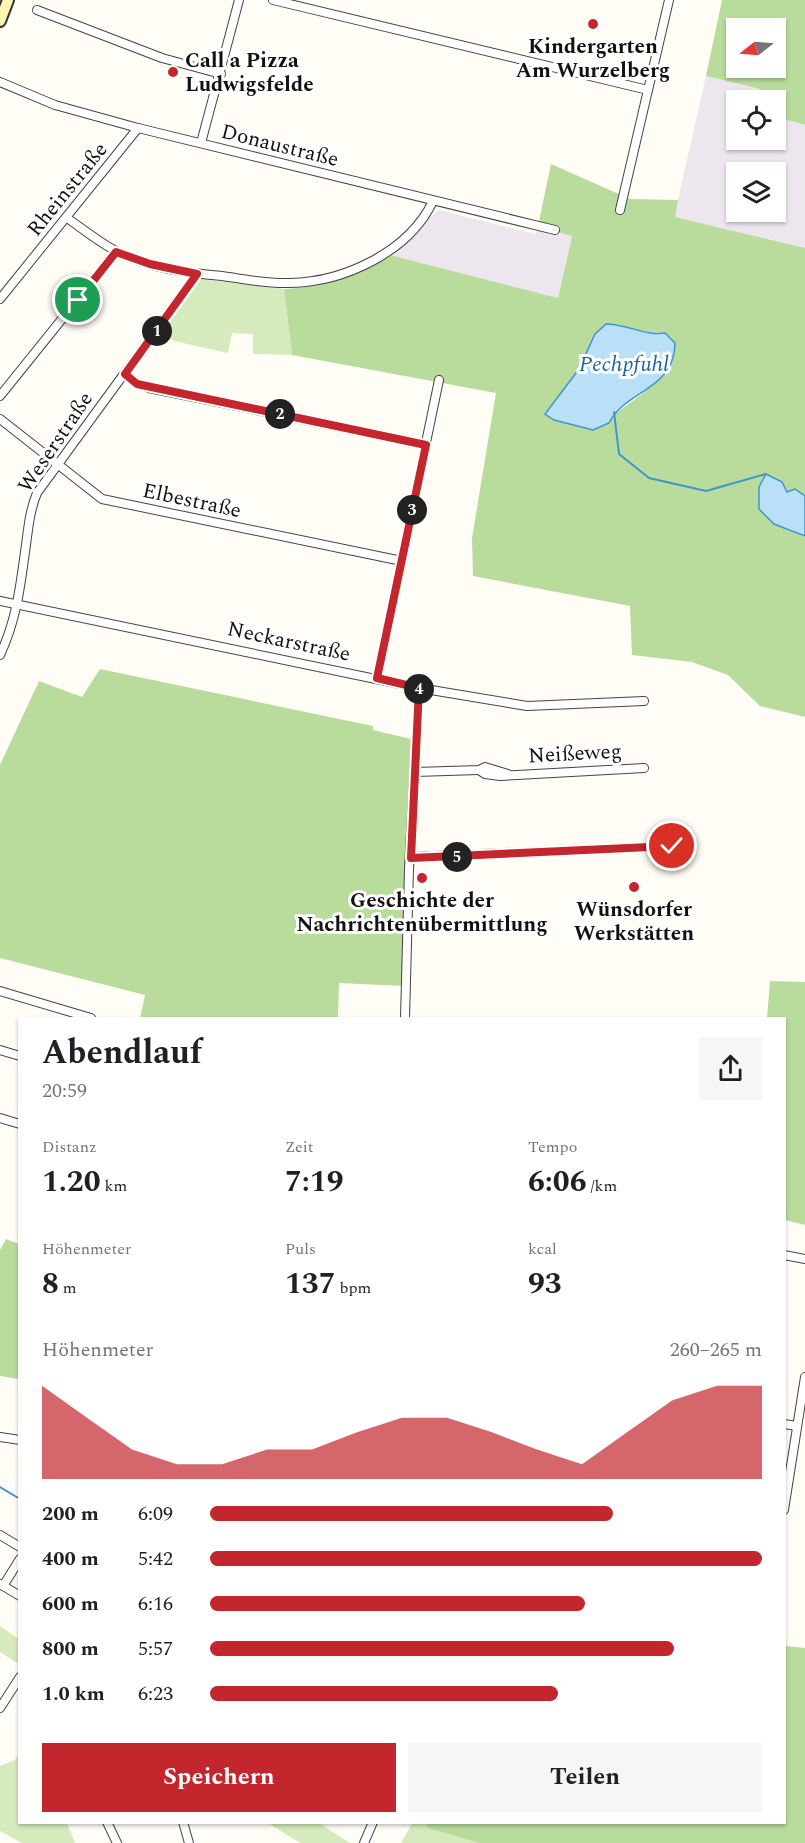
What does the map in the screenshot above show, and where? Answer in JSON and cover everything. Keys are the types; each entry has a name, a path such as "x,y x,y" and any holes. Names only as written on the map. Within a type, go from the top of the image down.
{"main road":[{"path":"0,21 8,0"}],"street":[{"path":"201,144 239,0"},
{"path":"273,0 648,90"},
{"path":"620,210 669,0"},
{"path":"37,10 162,58 221,74"},
{"name":"Donaustraße","path":"0,82 55,105 138,128 555,230"},
{"name":"Rheinstraße","path":"0,299 138,128"},
{"path":"67,218 116,252 150,264 197,274 288,283 316,280 340,274 387,253 426,216 433,201"},
{"path":"0,396 116,252"},
{"name":"Weserstraße","path":"0,655 11,632 18,605 33,503 57,464 197,274"},
{"path":"125,374 137,384 149,388 426,445"},
{"path":"377,678 439,380"},
{"name":"Elbestraße","path":"0,418 102,499 402,561"},
{"name":"Neckarstraße","path":"0,601 419,688 527,706 644,702"},
{"path":"405,1017 419,688"},
{"name":"Neißeweg","path":"415,772 479,770 485,767 508,774 644,768"},
{"path":"411,858 672,846"},
{"path":"0,991 88,1017"},
{"path":"0,1050 18,1055"},
{"path":"0,1118 18,1123"},
{"path":"786,1255 805,1259"},
{"path":"786,1497 805,1377"},
{"path":"786,1424 797,1426"},
{"path":"0,1437 18,1440"},
{"path":"0,1535 18,1546"},
{"path":"18,1562 1,1585 18,1595"},
{"path":"0,1708 3,1696 18,1679"},
{"path":"108,1824 117,1843"},
{"path":"184,1824 189,1843"},
{"path":"364,1843 372,1824"}],"shaded area":[{"path":"706,76 760,89 726,90 726,150 786,150 786,120 805,125 805,248 674,217"},
{"path":"438,210 536,234 538,226 572,235 558,298 390,255"}],"green space":[{"path":"722,0 805,0 805,125 786,120 786,90 760,89 706,76"},
{"path":"551,164 630,199 678,200 675,217 805,248 805,496 795,489 774,524 805,536 805,717 760,706 728,675 692,662 632,655 630,606 473,576 472,538 496,393 292,355 284,289 340,280 390,255 558,298 572,236 538,226","holes":["618,324 638,331 665,333 675,343 673,357 666,370 644,392 593,430 554,420 545,414 579,369 595,334"]},
{"path":"201,279 284,289 292,355 253,354 253,334 232,333 228,353 174,341 163,332"},
{"path":"100,669 373,726 373,730 411,739 408,813 419,814 417,852 407,901 404,986 339,983 338,1017 140,1017 145,995 0,958 0,765 39,681 82,697"},
{"path":"770,981 805,982 805,1225 786,1220 786,1017 767,1017"},
{"path":"6,1239 18,1244 18,1379 0,1376 0,1250"},
{"path":"0,1626 18,1638 18,1663 0,1652"},
{"path":"786,1646 805,1648 805,1843 479,1843 427,1828 428,1824 786,1824"},
{"path":"18,1756 18,1824 67,1824 75,1843 22,1843 0,1831 0,1766 15,1760"},
{"path":"270,1824 321,1824 350,1843 300,1843"},
{"path":"412,1824 428,1824 427,1828 479,1843 401,1843"}],"water":[{"name":"Pechpfuhl","path":"606,324 650,333 665,333 675,343 673,359 667,371 626,403 609,423 593,430 554,420 545,414 579,369 595,334"},
{"path":"766,474 782,482 787,492 795,489 805,496 805,536 774,524 759,509 759,487"}],"waterway":[{"path":"614,412 619,454 649,478 706,491 766,474"},
{"path":"0,1487 18,1498"}],"place":[{"name":"Kindergarten Am Wurzelberg","path":"593,24"},
{"name":"Call a Pizza Ludwigsfelde","path":"173,72"},
{"name":"Geschichte der Nachrichtenübermittlung","path":"422,878"},
{"name":"Wünsdorfer Werkstätten","path":"634,887"}],"route":[{"path":"78,300 116,252 150,264 197,274 125,374 137,384 426,445 377,678 419,688 411,858 672,846"}]}
